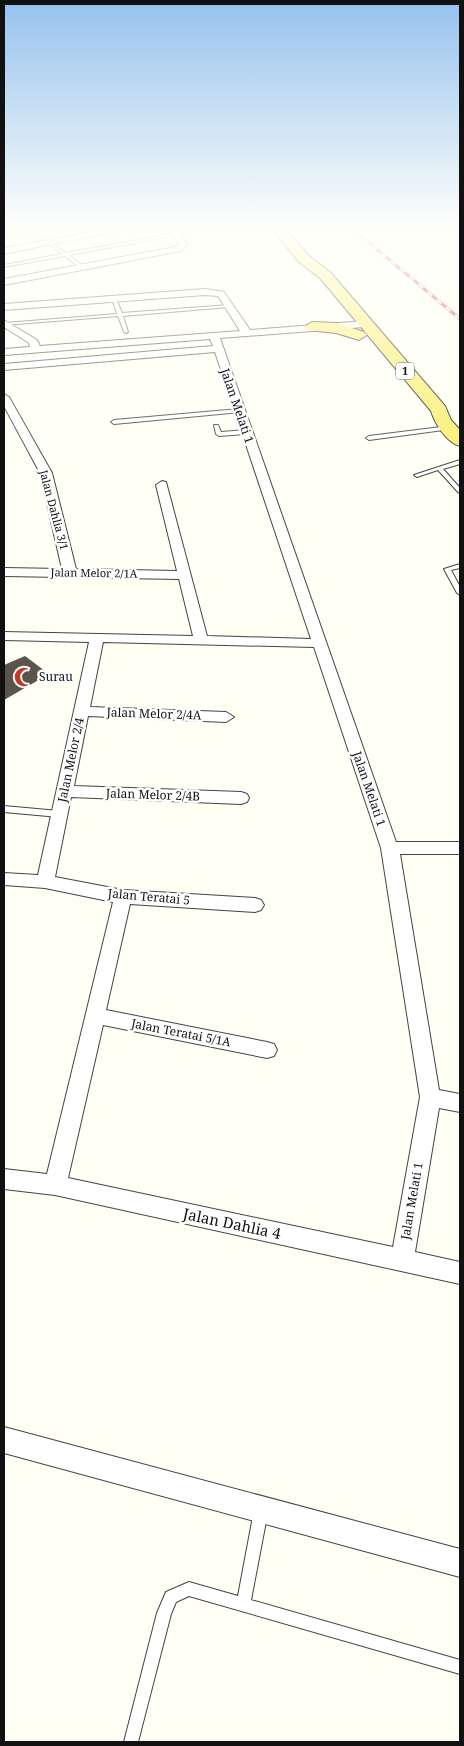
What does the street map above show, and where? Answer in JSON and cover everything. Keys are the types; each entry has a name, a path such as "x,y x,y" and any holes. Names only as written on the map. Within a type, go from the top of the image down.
{"main road":[{"path":"312,327 332,321 339,311"},
{"name":"1","path":"340,311 358,328"},
{"name":"1","path":"348,311 358,328 423,408 446,425 460,441"},
{"path":"312,327 358,328"}],"street":[{"path":"231,311 235,323 246,332"},
{"path":"4,324 35,346"},
{"path":"4,368 216,342 246,332 312,327"},
{"path":"35,346 44,339 130,331"},
{"path":"4,352 35,346 216,342"},
{"name":"Jalan Melati 1","path":"216,342 390,848 430,1096 402,1260"},
{"name":"Jalan Dahlia 3/1","path":"5,402 46,473 70,573"},
{"path":"162,485 201,640"},
{"name":"Jalan Melor 2/1A","path":"4,572 185,575"},
{"path":"4,636 319,643"},
{"name":"Jalan Melor 2/4","path":"45,882 97,638"},
{"name":"Jalan Melor 2/4A","path":"81,711 226,717"},
{"name":"Jalan Melor 2/4B","path":"64,791 241,798"},
{"path":"390,848 460,848"},
{"name":"Jalan Teratai 5","path":"4,879 45,882 122,897 255,905"},
{"path":"54,1186 122,897"},
{"name":"Jalan Teratai 5/1A","path":"94,1015 267,1050"},
{"path":"430,1096 460,1103"},
{"name":"Jalan Dahlia 4","path":"4,1179 54,1186 460,1273"},
{"path":"4,1440 460,1563"}],"lane":[{"path":"119,311 130,331"},
{"path":"4,324 163,311"},
{"path":"114,422 239,411"},
{"path":"370,438 446,425"},
{"path":"216,426 219,434 246,432"},
{"path":"417,475 460,462"},
{"path":"439,468 460,491"},
{"path":"460,566 447,569 460,593"},
{"path":"4,809 59,814"},
{"path":"243,1604 261,1509"},
{"path":"131,1742 164,1613 172,1597 189,1589 460,1666"}],"building":[{"name":"Surau","path":"25,656 49,674 4,700 4,665"}],"railway":[{"path":"451,311 460,319"}],"place":[{"name":"Surau","path":"24,677"}]}
